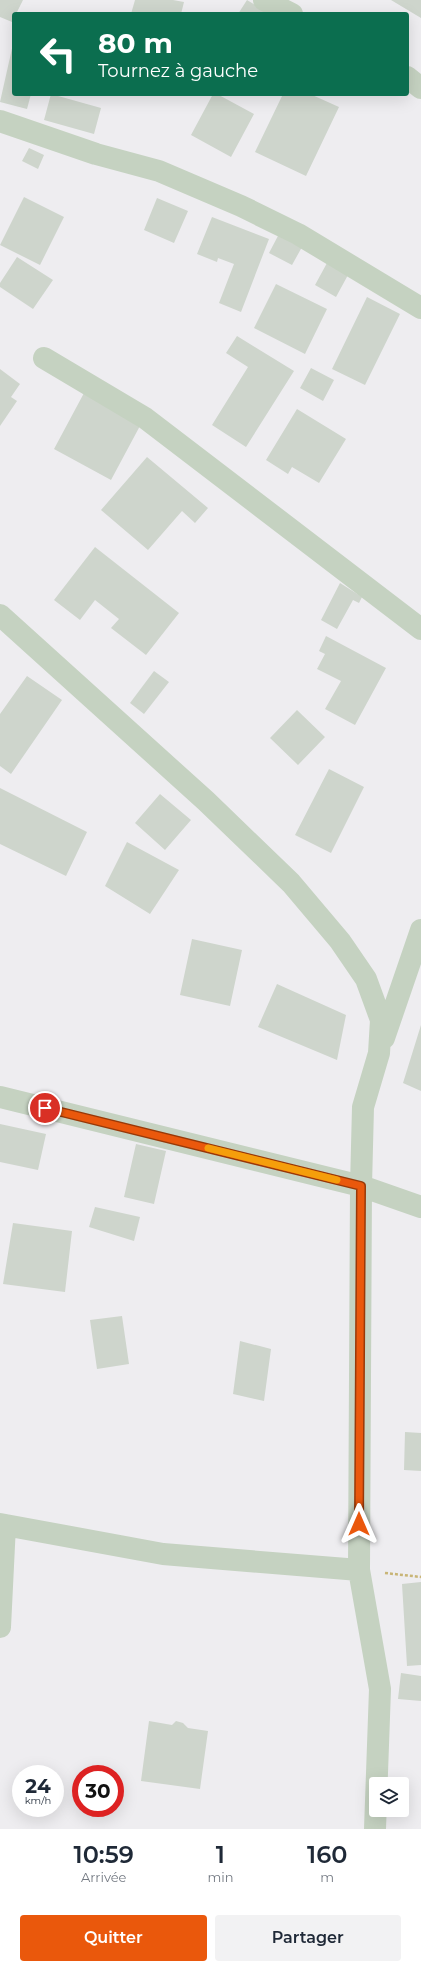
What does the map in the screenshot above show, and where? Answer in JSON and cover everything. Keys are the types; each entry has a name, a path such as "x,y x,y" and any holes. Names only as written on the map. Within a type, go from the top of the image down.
{"street":[{"path":"264,0 288,12"},
{"path":"409,79 421,88"},
{"path":"0,121 96,154 159,171 241,206 298,234 421,308"},
{"path":"44,358 145,418 421,629"},
{"path":"0,615 206,801 291,883 340,941 366,979 381,1020 379,1053"},
{"path":"375,1829 380,1689 359,1570 361,1186 363,1107 379,1053 421,930"},
{"path":"0,1097 361,1186 421,1207"},
{"path":"0,1627 2,1525 163,1554 359,1570"}],"path":[{"path":"359,1570 421,1577"}],"building":[{"path":"0,0 23,0 17,12 12,12 12,22 0,17"},
{"path":"135,0 173,0 184,2 182,12 132,12"},
{"path":"247,0 267,12 239,12"},
{"path":"391,0 421,0 421,18"},
{"path":"12,48 12,96 30,96 27,109 0,102"},
{"path":"50,96 58,96 101,108 94,134 44,120"},
{"path":"212,96 221,96 254,114 231,157 191,135"},
{"path":"282,96 314,96 339,107 306,176 255,152"},
{"path":"29,148 44,155 38,169 22,161"},
{"path":"24,197 64,217 40,265 0,245"},
{"path":"157,198 188,211 174,243 144,230"},
{"path":"212,217 269,239 241,312 219,303 234,264 218,258 217,262 197,254"},
{"path":"279,234 302,247 292,265 269,253"},
{"path":"17,257 53,280 33,309 0,287 0,283"},
{"path":"327,263 348,275 336,297 315,285"},
{"path":"276,284 327,309 305,354 254,328"},
{"path":"367,297 400,314 365,385 332,369"},
{"path":"237,336 294,371 246,447 212,425 248,367 226,353"},
{"path":"311,368 334,380 323,401 300,388"},
{"path":"0,369 20,384 11,397 17,401 0,426"},
{"path":"84,393 141,424 111,480 54,449"},
{"path":"297,409 346,439 319,483 292,467 288,474 266,460"},
{"path":"147,457 208,508 195,523 182,511 148,550 101,510"},
{"path":"95,547 179,613 146,655 111,628 119,619 95,600 80,620 54,600"},
{"path":"340,583 362,597 359,603 353,600 337,629 321,620"},
{"path":"326,636 386,668 355,725 325,709 341,681 317,669 325,654 319,651"},
{"path":"154,671 169,682 144,714 130,703"},
{"path":"27,676 62,700 11,774 0,766 0,714"},
{"path":"297,710 325,737 298,765 270,738"},
{"path":"329,769 364,787 331,853 295,835"},
{"path":"0,788 87,832 66,876 0,844"},
{"path":"160,794 191,820 165,850 135,823"},
{"path":"127,842 179,870 150,914 105,886"},
{"path":"192,939 242,950 230,1006 180,995"},
{"path":"277,984 346,1015 337,1060 258,1027"},
{"path":"421,1025 421,1091 403,1083"},
{"path":"0,1124 46,1134 38,1170 0,1162"},
{"path":"136,1144 166,1151 154,1204 124,1197"},
{"path":"95,1207 140,1217 134,1241 89,1227"},
{"path":"13,1223 72,1231 65,1292 3,1284"},
{"path":"122,1316 129,1364 97,1369 90,1320"},
{"path":"240,1341 271,1349 264,1401 233,1394"},
{"path":"405,1432 421,1433 421,1471 404,1470"},
{"path":"421,1582 421,1665 407,1666 402,1584"},
{"path":"401,1673 421,1676 421,1701 398,1699"},
{"path":"149,1721 172,1725 176,1721 183,1723 188,1728 208,1731 200,1789 141,1781"}],"slow traffic":[{"path":"208,1148 337,1180"}],"route":[{"path":"45,1108 361,1186 359,1524"}]}
